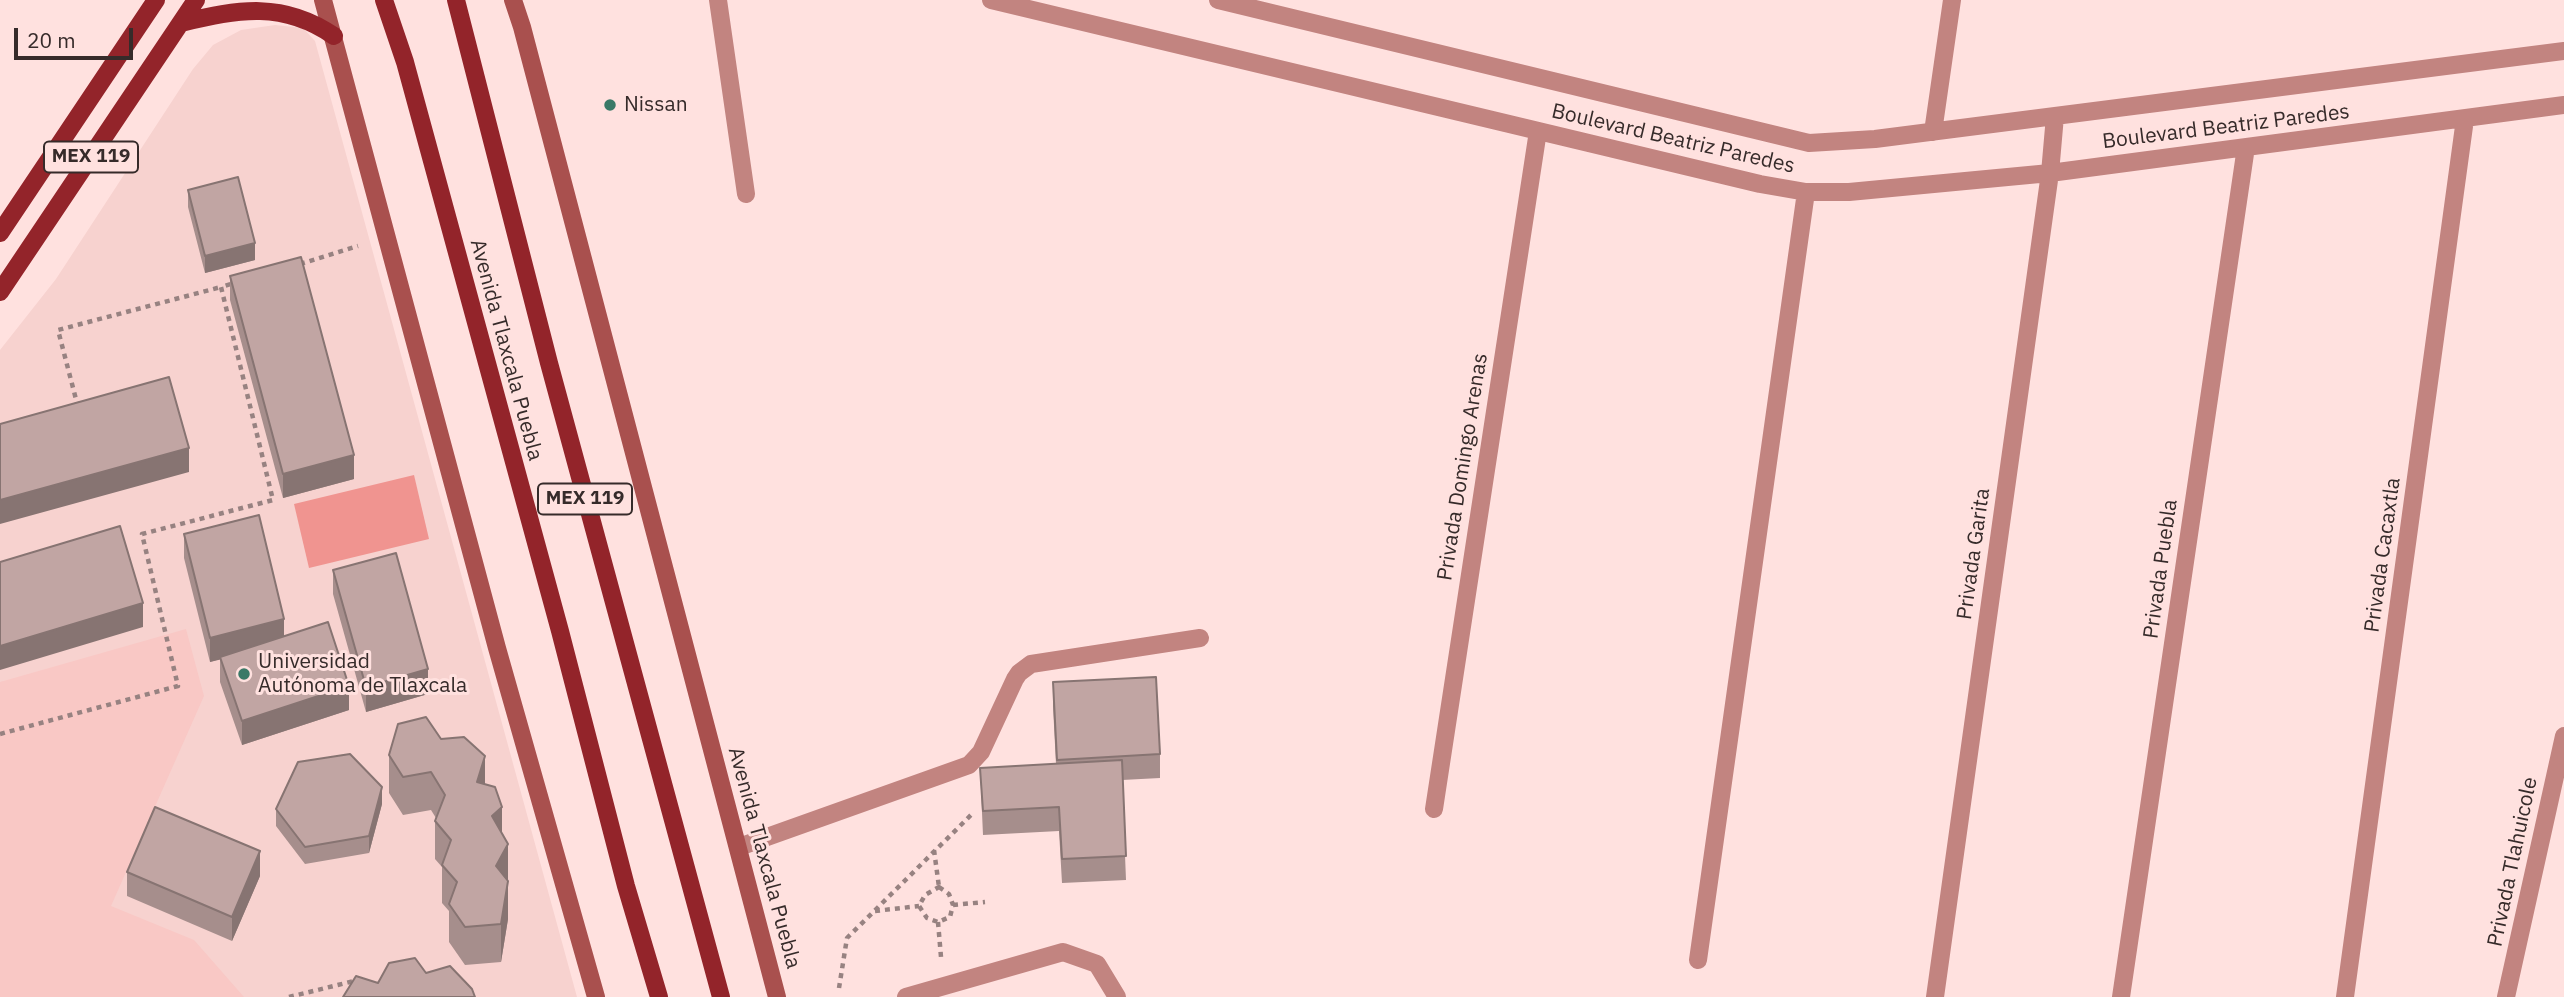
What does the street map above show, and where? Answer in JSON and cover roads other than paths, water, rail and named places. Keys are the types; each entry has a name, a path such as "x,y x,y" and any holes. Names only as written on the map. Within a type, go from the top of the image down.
{"main road":[{"name":"MEX 119","path":"0,233 156,0"},
{"name":"MEX 119","path":"0,292 196,0"},
{"path":"323,0 497,648 596,997"},
{"name":"Avenida Tlaxcala Puebla","path":"384,0 405,62 560,631 626,886 659,997"},
{"name":"Avenida Tlaxcala Puebla","path":"456,0 552,376 721,997"},
{"name":"Avenida Tlaxcala Puebla","path":"513,0 777,997"},
{"path":"181,23 243,11 271,12 295,15 314,22 334,36"}],"street":[{"path":"718,0 746,194"},
{"name":"Boulevard Beatriz Paredes","path":"992,0 1760,184 1806,192 1849,192 2050,173 2564,105"},
{"name":"Boulevard Beatriz Paredes","path":"1218,0 1809,143 1933,132 2564,51"},
{"path":"1933,132 1952,0"},
{"name":"Privada Garita","path":"1935,997 2050,173 2055,116"},
{"name":"Privada Cacaxtla","path":"2345,997 2465,119"},
{"name":"Privada Domingo Arenas","path":"1434,810 1538,131"},
{"name":"Privada Puebla","path":"2121,997 2246,147"},
{"path":"1698,960 1806,192"},
{"path":"738,847 969,765 981,752 1015,679 1031,664 1200,638"},
{"name":"Privada Tlahuicole","path":"2506,997 2564,736"},
{"path":"906,997 1063,952 1097,964 1117,997"}],"place":[{"name":"Nissan","path":"610,105"},
{"name":"Universidad Autónoma de Tlaxcala","path":"244,674"}]}
